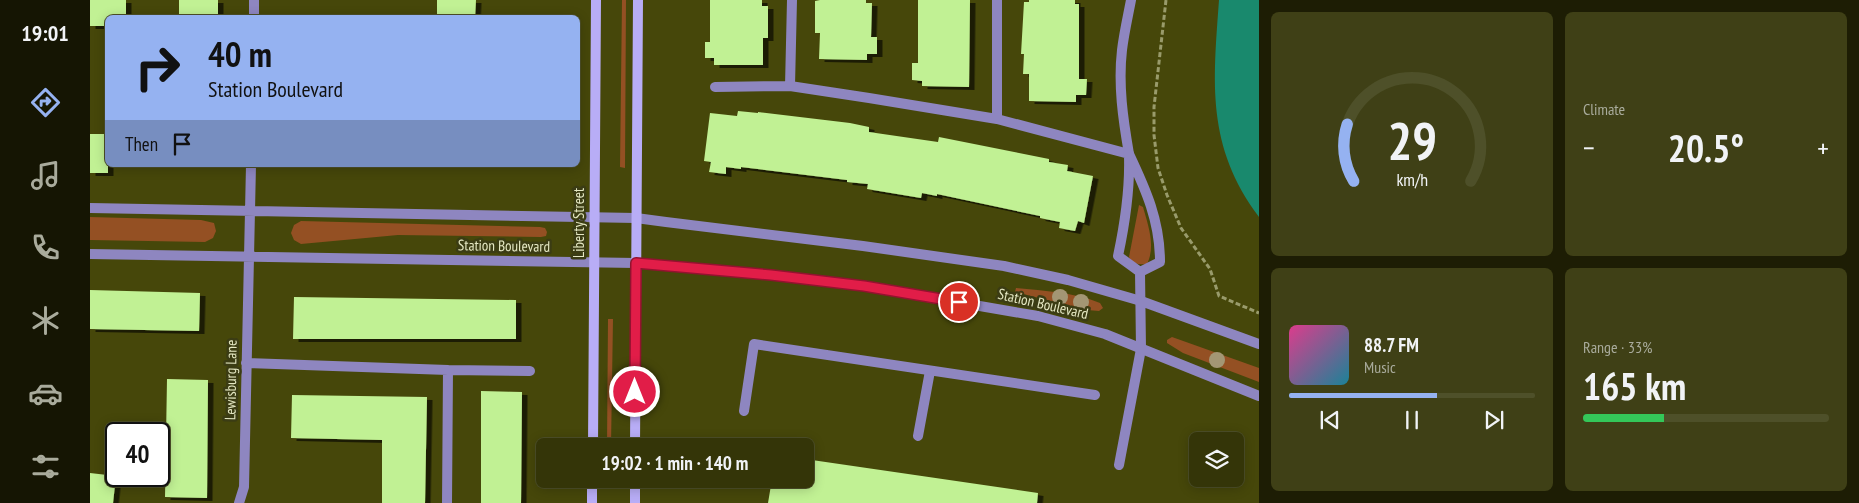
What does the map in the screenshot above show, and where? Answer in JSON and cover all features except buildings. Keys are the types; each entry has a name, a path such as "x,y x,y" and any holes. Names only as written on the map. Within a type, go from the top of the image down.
{"street":[{"path":"254,0 254,15"},
{"name":"Liberty Street","path":"593,438 596,0"},
{"path":"635,438 638,0"},
{"path":"790,86 792,0"},
{"path":"997,0 997,119"},
{"path":"1131,0 1122,49 1120,81 1122,114 1129,154 1130,181 1126,216 1118,256 1140,272"},
{"path":"715,86 790,86 997,119 1129,154 1146,190 1156,219 1160,242 1160,262 1140,272"},
{"name":"Lewisburg Lane","path":"240,503 244,487 251,167"},
{"name":"Station Boulevard","path":"90,208 636,218 863,246 1004,266 1068,280 1141,301 1259,344"},
{"name":"Station Boulevard","path":"90,254 636,263 781,276 864,286 1038,316 1104,334 1259,396"},
{"path":"1119,465 1141,349 1140,272"},
{"path":"744,411 754,344 1095,395"},
{"path":"246,362 448,370 530,371"},
{"path":"447,503 448,370"},
{"path":"918,436 930,371"},
{"path":"592,488 592,503"},
{"path":"635,488 635,503"}],"path":[{"path":"1166,0 1154,107 1154,135 1158,168 1166,195 1181,228 1210,269 1219,296 1259,313"}],"shaded area":[{"path":"622,0 626,0 625,168 620,167"},
{"path":"1219,0 1259,0 1259,217 1242,191 1221,139 1215,86"},
{"path":"1139,205 1143,207 1151,243 1150,257 1147,264 1136,264 1129,257"},
{"path":"90,217 201,220 214,223 216,231 213,238 205,242 90,240"},
{"path":"301,221 540,227 545,228 547,232 546,236 541,237 398,235 301,244 294,240 291,233 294,225"},
{"path":"1016,288 1080,296 1100,303 1103,308 1099,311 1087,310 1015,292"},
{"path":"608,319 613,319 611,438 607,438"},
{"path":"1172,337 1259,368 1259,382 1183,353 1167,343 1167,340"}],"route":[{"path":"635,392 636,263 771,275 864,286 959,302"}]}
